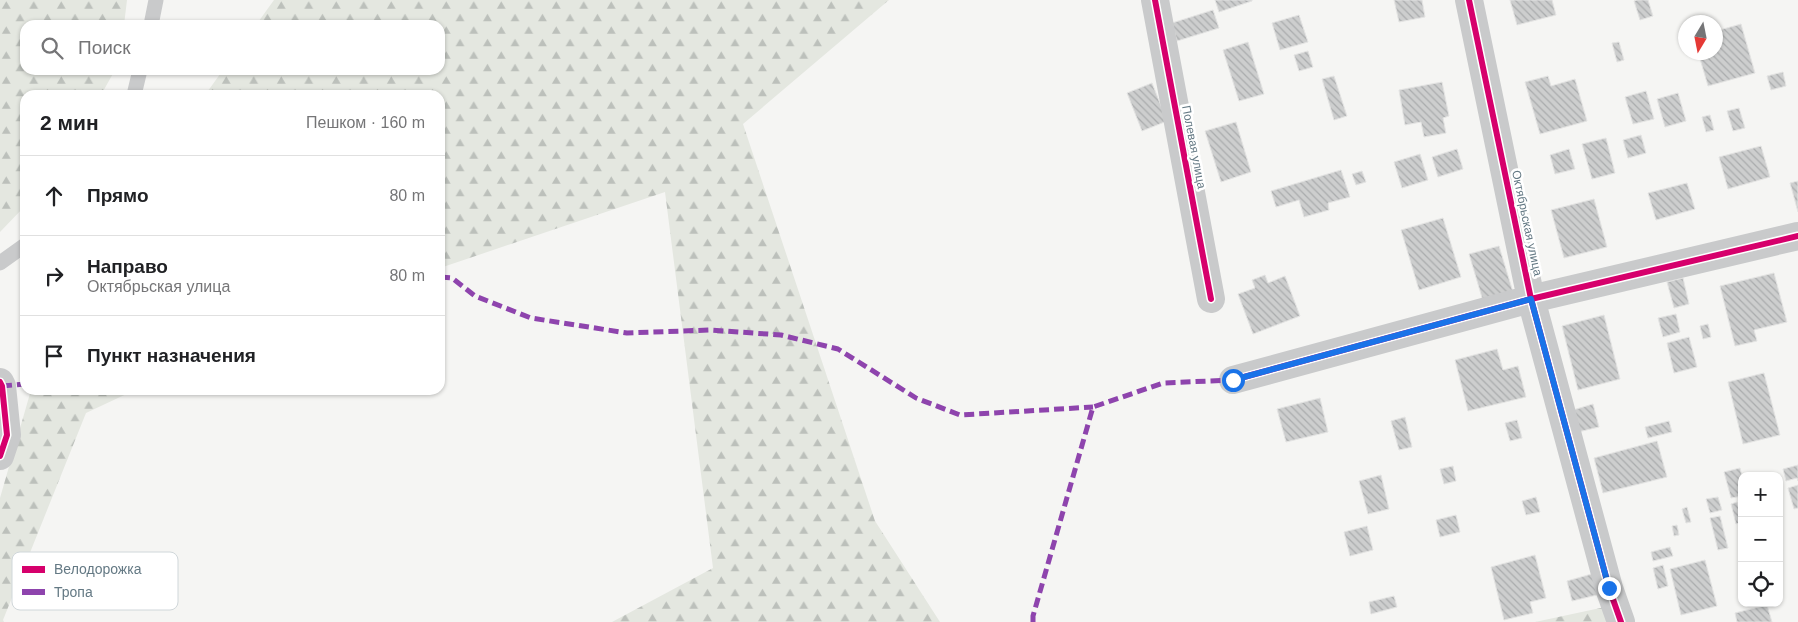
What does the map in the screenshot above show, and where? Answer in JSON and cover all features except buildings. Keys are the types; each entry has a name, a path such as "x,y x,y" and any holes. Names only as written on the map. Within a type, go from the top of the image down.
{"street":[{"name":"Полевая улица","path":"1156,0 1211,299"},
{"name":"Октябрьская улица","path":"1469,0 1531,299 1609,588 1621,622"},
{"path":"1233,380 1531,299 1798,236"},
{"path":"0,382 7,436 0,456"}],"lane":[{"path":"152,20 156,0"},
{"path":"135,90 139,75"},
{"path":"0,263 20,249"}],"green space":[{"path":"0,0 127,0 125,20 20,20 20,75 112,75 104,90 20,90 20,211 0,232"},
{"path":"274,0 889,0 743,124 875,521 940,622 612,622 713,568 665,192 445,266 445,90 209,90 219,75 445,75 445,20 260,20"},
{"path":"30,395 124,395 86,413 30,552 12,552 12,598 3,620 4,622 0,622 0,498"},
{"path":"1605,607 1610,622 1535,622"}],"marked path":[{"path":"445,277 452,278 475,296 531,318 627,333 710,330 781,335 838,349 916,398 960,415 1093,407"},
{"path":"1033,622 1033,616 1093,407 1163,383 1233,380"},
{"path":"2,386 20,384"}],"cycle path":[{"path":"1155,0 1211,299"},
{"path":"1469,0 1531,299 1609,588 1621,622"},
{"path":"1233,380 1531,299 1798,236"},
{"path":"0,382 7,435 0,456"}],"route":[{"path":"1233,380 1531,299 1609,588"}]}
